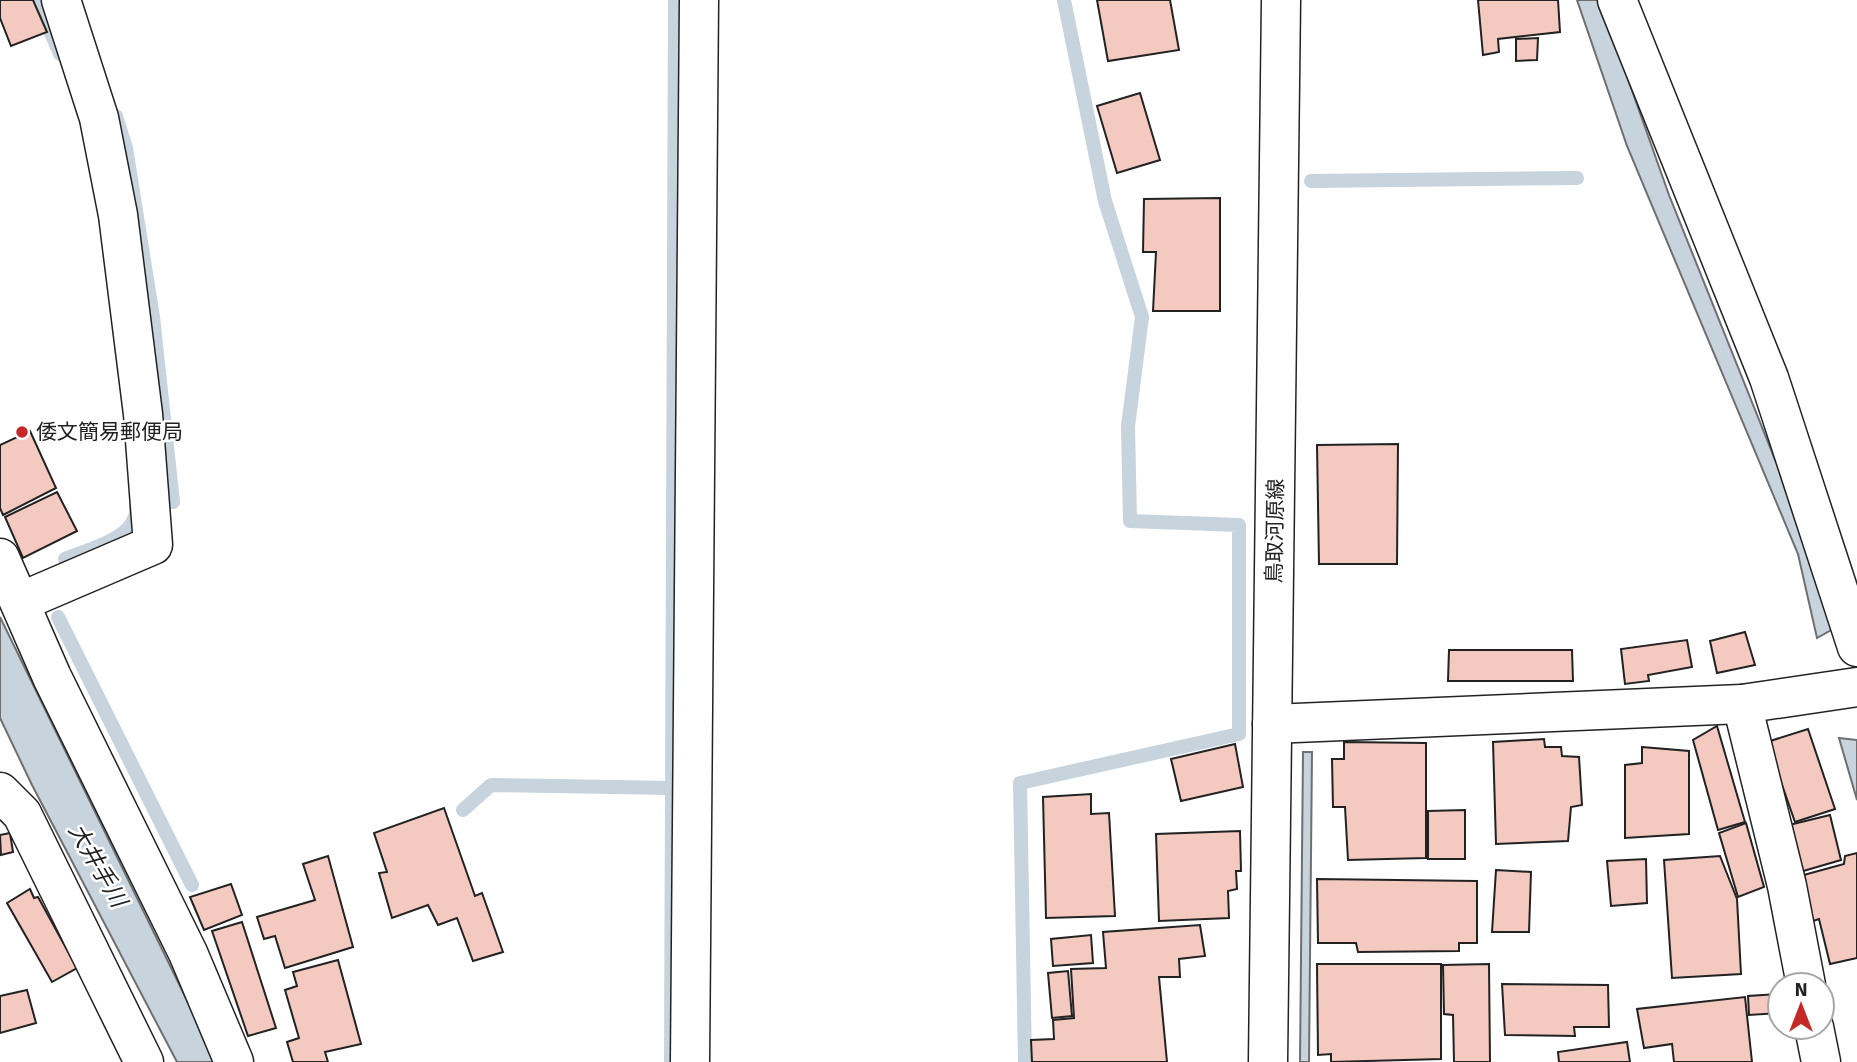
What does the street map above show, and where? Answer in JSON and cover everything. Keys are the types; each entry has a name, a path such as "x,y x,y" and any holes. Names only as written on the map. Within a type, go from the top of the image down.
{"street":[{"path":"20,602 153,545 144,414 118,215 99,118 61,0"},
{"path":"690,1062 699,0"},
{"name":"鳥取河原線","path":"1268,1062 1281,0"},
{"path":"1618,0 1769,378 1857,647"},
{"path":"0,558 52,677 188,953 234,1062"},
{"path":"1272,724 1742,704 1857,687"},
{"path":"1742,704 1787,886 1803,971"},
{"path":"0,792 22,814 144,1062"},
{"path":"1817,1041 1821,1062"}],"water":[{"path":"1577,0 1600,0 1669,195 1808,542 1833,629 1817,638 1798,554 1627,146"},
{"name":"大井手川","path":"0,617 217,1062 177,1062 32,785 0,718"},
{"path":"1839,738 1857,740 1857,800"},
{"path":"1303,752 1312,752 1309,1062 1300,1062"}],"building":[{"path":"0,0 33,0 47,32 11,46 0,18"},
{"path":"1097,0 1170,0 1179,50 1108,61"},
{"path":"1478,0 1558,0 1560,32 1498,39 1499,52 1483,55"},
{"path":"1538,38 1537,60 1516,61 1516,39"},
{"path":"1140,93 1160,160 1117,173 1097,106"},
{"path":"1220,198 1220,311 1153,311 1156,252 1143,252 1144,199"},
{"path":"30,431 56,488 3,515 0,508 0,445"},
{"path":"1398,444 1397,564 1319,564 1317,445"},
{"path":"57,492 77,531 23,558 5,517"},
{"path":"1745,632 1755,665 1717,673 1710,641"},
{"path":"1687,640 1692,667 1648,675 1649,681 1625,684 1621,649"},
{"path":"1449,650 1572,650 1573,681 1448,681"},
{"path":"1717,726 1745,822 1718,830 1693,740"},
{"path":"1808,729 1835,809 1795,822 1767,742"},
{"path":"1544,739 1545,747 1561,747 1562,756 1579,757 1582,805 1571,807 1568,841 1496,844 1493,742"},
{"path":"1344,742 1426,743 1426,858 1348,860 1345,807 1333,807 1332,759 1344,759"},
{"path":"1235,744 1243,787 1181,801 1171,759"},
{"path":"1642,747 1689,751 1689,834 1625,838 1625,765 1642,763"},
{"path":"1091,794 1091,814 1109,813 1115,916 1046,918 1043,797"},
{"path":"444,808 475,896 482,893 503,952 473,961 457,918 438,925 428,905 392,918 379,873 387,872 374,833"},
{"path":"1465,810 1465,859 1428,859 1428,811"},
{"path":"1830,815 1841,860 1800,872 1789,825"},
{"path":"1746,823 1764,887 1738,897 1719,833"},
{"path":"1240,831 1241,871 1236,871 1237,889 1228,891 1229,918 1159,921 1156,834"},
{"path":"10,833 13,852 1,855 0,835"},
{"path":"1857,853 1857,958 1830,964 1819,919 1810,922 1800,876 1844,864 1845,856"},
{"path":"328,856 353,947 285,968 275,936 264,939 257,917 315,900 303,864"},
{"path":"1720,856 1737,899 1741,974 1672,978 1664,860"},
{"path":"1646,859 1647,903 1611,906 1607,861"},
{"path":"1496,870 1531,872 1529,932 1492,932"},
{"path":"1317,879 1477,881 1477,943 1459,943 1459,951 1358,952 1356,943 1318,943"},
{"path":"231,884 242,915 204,930 190,897"},
{"path":"30,889 34,898 38,897 77,968 52,982 7,903"},
{"path":"242,922 276,1028 248,1036 212,931"},
{"path":"1200,925 1205,956 1179,959 1180,977 1159,977 1167,1062 1032,1062 1031,1040 1054,1039 1053,1020 1074,1018 1071,969 1106,968 1103,932"},
{"path":"1091,935 1093,963 1053,966 1051,939"},
{"path":"338,960 361,1044 325,1052 328,1062 293,1062 287,1042 299,1038 285,990 297,986 293,972"},
{"path":"1317,964 1441,964 1441,1059 1331,1062 1331,1054 1318,1055"},
{"path":"1489,964 1490,1062 1454,1062 1453,1015 1444,1014 1443,965"},
{"path":"1068,971 1072,1016 1052,1018 1048,973"},
{"path":"1502,984 1608,985 1609,1027 1574,1027 1575,1036 1505,1035"},
{"path":"27,990 36,1023 0,1033 0,996"},
{"path":"1766,995 1766,1014 1749,1015 1748,996"},
{"path":"1745,997 1752,1062 1674,1062 1672,1044 1644,1048 1637,1009"},
{"path":"1627,1042 1630,1062 1559,1062 1558,1052"}],"waterway":[{"path":"37,0 60,54"},
{"path":"671,1062 675,0"},
{"path":"1025,1062 1020,783 1239,734 1239,525 1130,521 1128,426 1142,317 1105,201 1064,0"},
{"path":"116,116 126,148 153,317 173,502"},
{"path":"1311,181 1577,178"},
{"path":"65,559 122,534 135,516 136,505"},
{"path":"58,617 192,885"},
{"path":"463,810 491,785 671,788"}],"place":[{"name":"倭文簡易郵便局","path":"22,432"}]}
